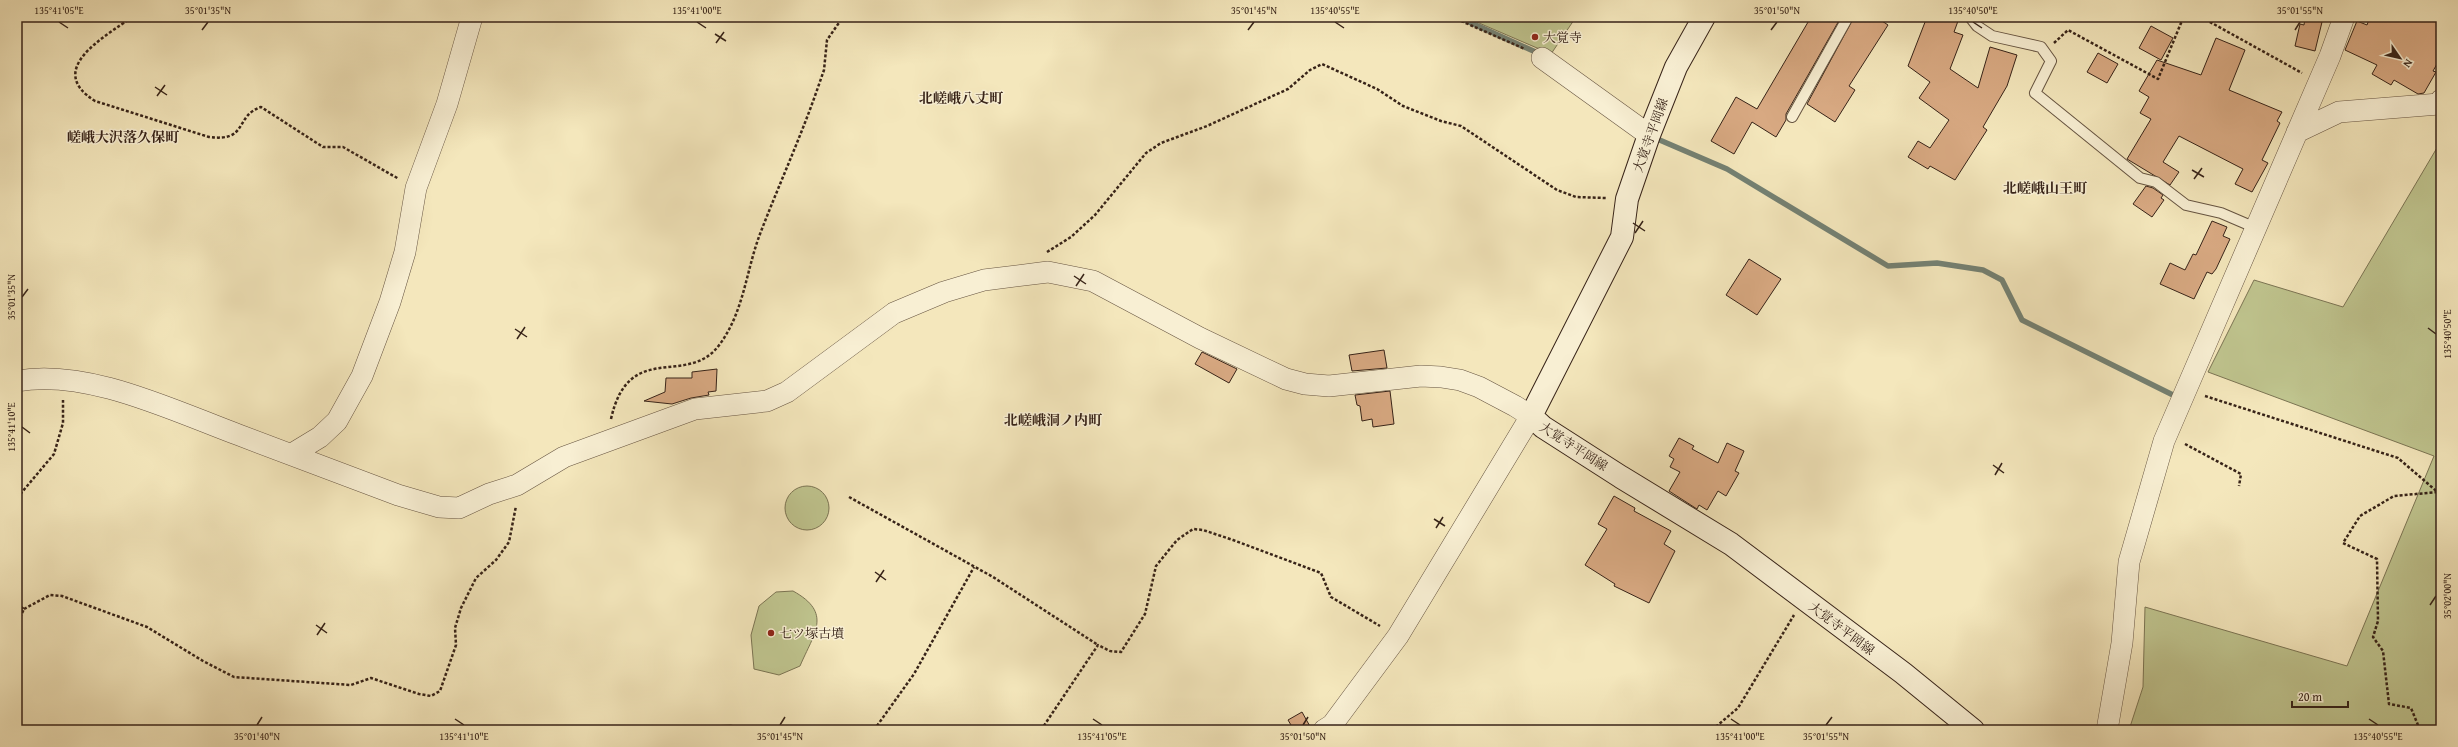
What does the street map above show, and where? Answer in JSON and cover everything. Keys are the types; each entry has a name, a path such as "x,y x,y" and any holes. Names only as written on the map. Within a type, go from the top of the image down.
{"main road":[{"name":"大覚寺平岡線","path":"1704,17 1676,67 1649,135 1627,199 1622,237 1531,416 1543,427 1731,544 1903,673 1973,730"}],"street":[{"path":"292,454 320,437 337,421 362,376 390,302 405,252 416,188 447,104 472,17"},
{"path":"2107,730 2122,643 2129,562 2167,434 2319,82 2344,17"},
{"path":"1542,58 1649,135"},
{"path":"2297,132 2339,112 2439,104 2441,100"},
{"path":"17,381 29,379 86,382 155,403 398,495 439,507 459,508 489,494 517,485 564,457 695,409 767,401 787,392 894,313 944,292 984,280 1048,272 1093,281 1200,338 1286,379 1305,384 1329,386 1421,376 1460,380 1479,387 1531,416 1398,636 1332,725 1324,730"}],"lane":[{"path":"1792,117 1848,17"},
{"path":"1970,17 1977,26 1992,36 2041,47 2051,60 2035,93 2140,178 2156,182 2186,205 2221,213 2256,228"}],"path":[{"path":"132,17 84,52 77,63 75,73 82,93 95,101 209,137 222,138 236,133 251,113 261,107 323,147 343,147 416,188"},
{"path":"606,441 615,402 622,388 656,367 695,364 707,358 733,325 760,235 824,70 827,40 843,17"},
{"path":"1452,17 1542,58"},
{"path":"2045,52 2068,30 2158,78 2181,23 2189,17"},
{"path":"2201,17 2319,82"},
{"path":"1040,256 1071,237 1095,215 1132,168 1146,153 1156,146 1207,126 1288,89 1310,70 1322,64 1377,89 1403,106 1441,121 1461,126 1557,190 1576,197 1627,199"},
{"path":"17,498 54,454 63,423 64,381"},
{"path":"2185,390 2398,458 2441,495"},
{"path":"2167,434 2241,474 2239,486"},
{"path":"17,624 24,608 50,596 62,596 146,627 203,661 234,676 351,685 371,678 419,694 431,696 440,691 456,645 455,628 472,585 476,578 496,560 509,542 516,510 517,485"},
{"path":"2420,730 2411,708 2389,704 2383,652 2373,637 2378,621 2377,559 2343,543 2360,516 2394,496 2438,492"},
{"path":"849,497 974,567 1098,645 1110,651 1121,652 1145,614 1156,566 1177,540 1193,530 1203,530 1233,540 1321,573 1331,597 1398,636"},
{"path":"874,730 914,674 974,567"},
{"path":"1712,730 1738,708 1804,599"},
{"path":"17,604 24,608"},
{"path":"1041,730 1098,645"}],"green space":[{"name":"大覚寺","path":"1465,17 1576,17 1551,54"},
{"path":"2441,141 2441,730 2129,730 2143,687 2145,607 2347,666 2434,456 2208,372 2254,280 2343,307"},
{"path":"807,486 819,490 825,496 829,508 825,520 819,526 807,530 795,526 789,520 785,508 789,496 795,490"},
{"path":"793,591 805,599 813,607 817,624 800,666 779,675 754,669 751,635 759,606 776,592"},
{"path":"731,725 748,730 685,730 685,727"}],"building":[{"path":"1811,17 1841,17 1786,114 1786,120 1776,137 1752,122 1734,154 1711,141 1736,97 1757,109"},
{"path":"1854,17 1876,17 1888,25 1849,86 1855,90 1835,122 1807,104"},
{"path":"1927,17 1954,17 1953,20 1958,21 1954,32 1963,35 1950,69 1978,88 1990,47 2017,55 2007,86 1983,127 1987,130 1955,180 1930,166 1928,169 1908,157 1918,141 1930,148 1949,120 1919,98 1930,82 1908,66"},
{"path":"2370,17 2441,17 2441,57 2433,71 2436,72 2424,93 2418,94 2394,80 2391,85 2372,74 2377,65 2345,50 2357,21 2367,25"},
{"path":"2305,18 2322,22 2315,51 2295,46 2300,24 2304,25"},
{"path":"2151,26 2173,38 2161,60 2139,48"},
{"path":"2216,38 2245,50 2229,90 2282,112 2277,121 2280,123 2262,160 2268,163 2252,192 2235,184 2243,169 2179,136 2163,162 2179,172 2170,185 2127,159 2151,119 2140,113 2149,97 2139,91 2157,60 2201,75"},
{"path":"2098,53 2118,64 2107,83 2087,72"},
{"path":"2146,186 2153,188 2163,195 2161,198 2164,200 2152,217 2133,204"},
{"path":"2212,221 2227,227 2223,236 2230,239 2216,269 2212,274 2207,272 2194,299 2160,284 2170,263 2185,270 2193,254 2196,255"},
{"path":"1749,259 1781,279 1757,315 1726,295"},
{"path":"1384,350 1387,368 1352,371 1349,355"},
{"path":"1202,352 1237,369 1229,383 1195,364"},
{"path":"717,369 716,391 708,392 709,395 691,398 672,404 644,401 665,392 666,378 692,378 692,372"},
{"path":"1390,391 1394,424 1373,427 1372,419 1362,421 1360,406 1357,405 1355,395"},
{"path":"1679,438 1694,446 1692,449 1718,463 1727,443 1744,451 1735,471 1739,473 1726,496 1718,491 1707,510 1699,505 1697,509 1669,491 1680,472 1670,467 1674,459 1669,456"},
{"path":"1614,496 1635,508 1634,511 1671,531 1664,544 1675,551 1649,603 1614,586 1615,584 1585,565 1607,529 1598,524"},
{"path":"1302,712 1312,730 1294,730 1288,720"}],"waterway":[{"path":"1458,17 1540,54"},
{"path":"1655,138 1727,169 1888,266 1937,263 1983,270 2002,280 2022,320 2175,396"}],"place":[{"name":"大覚寺","path":"1535,37"},
{"name":"七ツ塚古墳","path":"771,633"}],"district":[{"name":"北嵯峨八丈町","path":"961,98"},
{"name":"嵯峨大沢落久保町","path":"123,137"},
{"name":"北嵯峨山王町","path":"2045,188"},
{"name":"北嵯峨洞ノ内町","path":"1053,420"}]}
